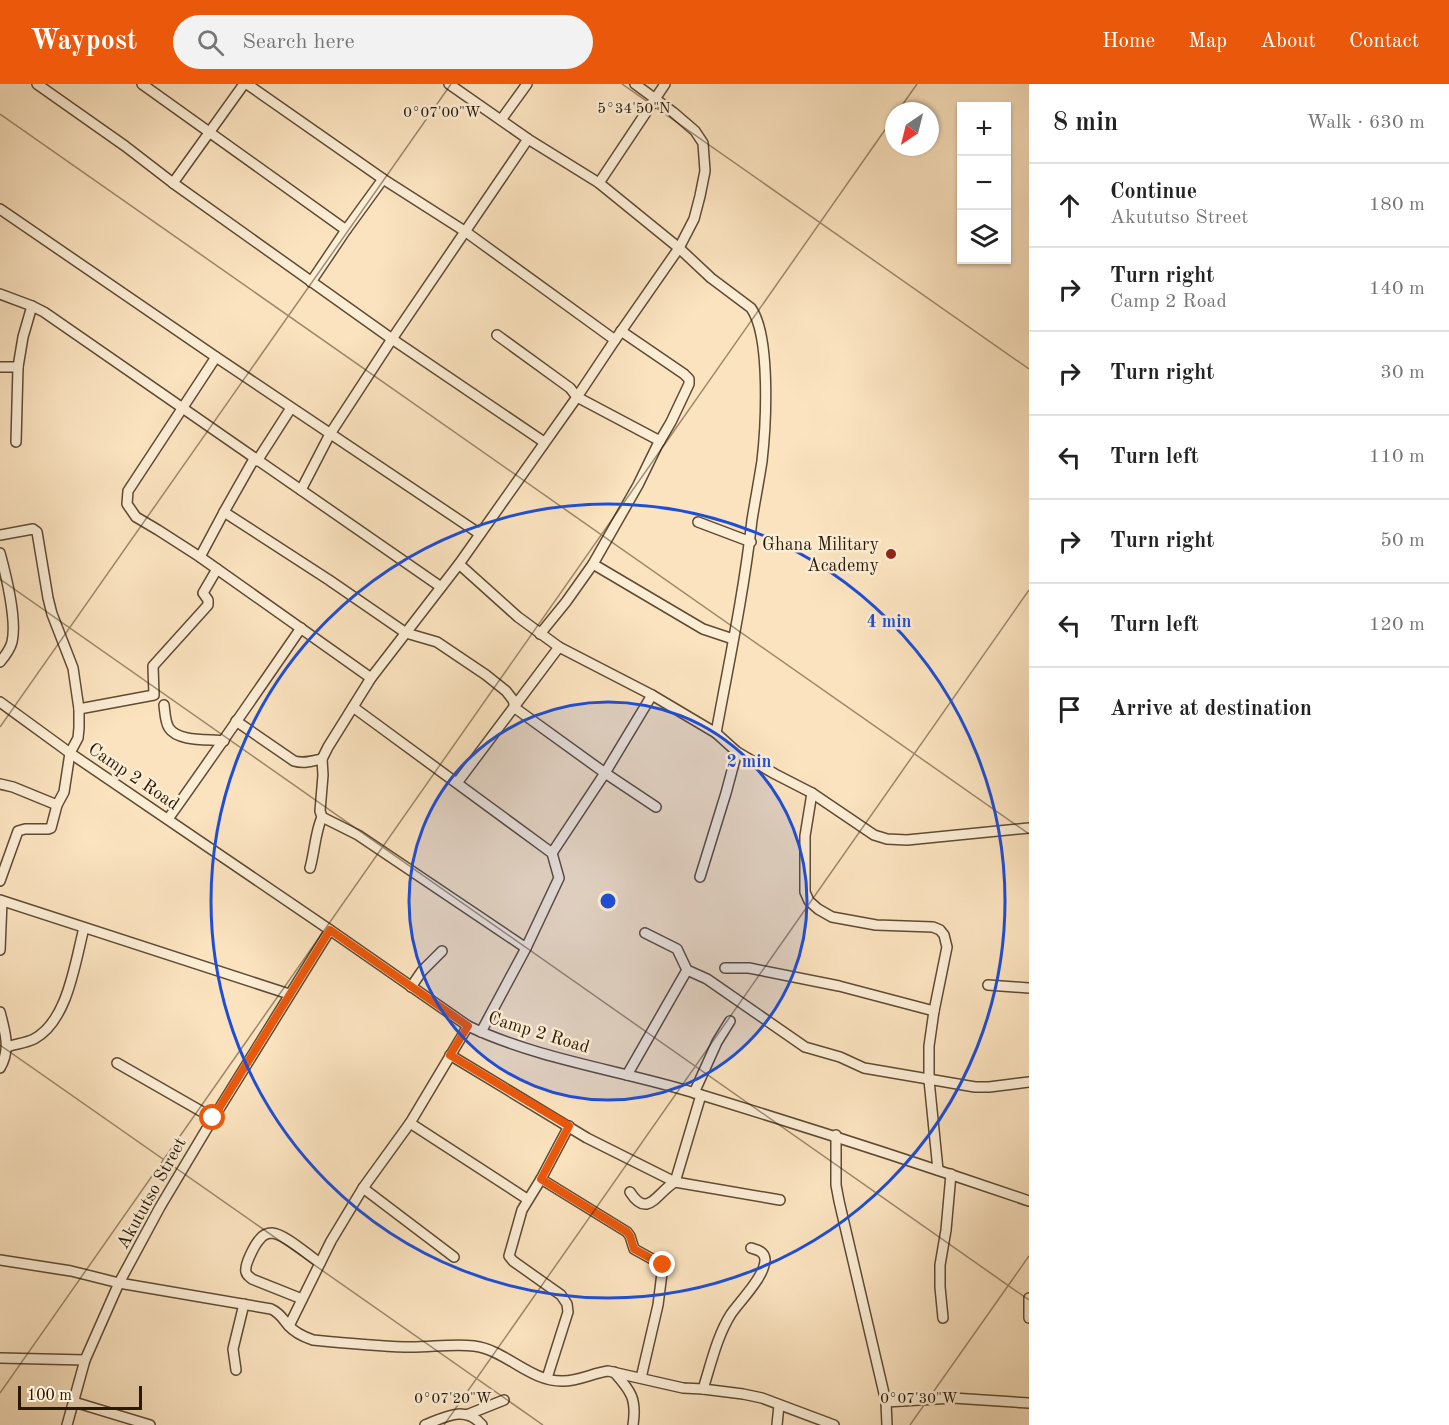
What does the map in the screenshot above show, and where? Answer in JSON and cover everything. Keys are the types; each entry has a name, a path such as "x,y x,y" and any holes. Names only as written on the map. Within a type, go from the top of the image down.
{"street":[{"path":"37,84 311,282 544,442"},
{"path":"142,84 346,230"},
{"path":"173,183 209,131 246,84 383,179 466,232 615,340"},
{"path":"449,84 528,139 599,183 679,248 711,279 751,308 755,314 764,354 762,461 751,542 716,733"},
{"path":"501,120 527,84"},
{"path":"310,868 317,828 322,816 320,811 322,759 328,747 371,678 459,564 577,397 679,248 694,219 705,171 703,143 695,131 635,84"},
{"path":"599,183 665,84"},
{"path":"301,490 330,434 528,139"},
{"path":"311,282 383,179"},
{"path":"0,209 480,534"},
{"path":"0,294 32,306 109,356 441,587"},
{"path":"16,442 18,367 23,337 32,306"},
{"path":"540,634 593,564 638,485 688,384 689,379 684,374 621,331"},
{"path":"497,335 570,388 577,397 660,441"},
{"path":"216,357 128,491 127,504 136,517 200,557 371,678"},
{"path":"0,367 18,367"},
{"path":"200,557 224,512 291,408"},
{"path":"224,512 406,633 437,642 486,675 506,691 513,700 515,708 656,807"},
{"path":"698,522 751,542"},
{"path":"0,535 33,529 37,532 51,614 73,668 79,709 78,738 70,753 64,792 57,805 51,828 18,831 0,881"},
{"path":"0,554 7,581 13,631 9,650 0,662"},
{"path":"459,564 518,617 559,647 652,695 716,733 737,752 812,793 874,835 887,839 907,840 1029,828"},
{"path":"593,564 703,628 733,639"},
{"path":"79,709 154,695 153,666 208,605 208,600 203,594 217,569"},
{"path":"168,819 301,628"},
{"path":"457,783 559,647"},
{"path":"552,853 605,773 652,695"},
{"name":"Camp 2 Road","path":"0,702 70,753 468,1026 492,1038 698,1094 836,1135 1029,1201"},
{"path":"164,705 168,727 175,734 182,738 224,741"},
{"path":"353,707 552,853 559,878 526,948 481,1032"},
{"path":"236,721 294,760 306,763 322,759"},
{"path":"700,877 737,752"},
{"path":"0,784 57,805"},
{"path":"812,793 805,836 805,892 809,901 832,917 876,925 933,927 944,935 946,947 929,1046 929,1080 938,1170"},
{"path":"322,816 358,835 526,948"},
{"path":"0,950 1,900 289,994"},
{"path":"7,1047 32,1040 49,1027 69,988 84,928"},
{"name":"Akututso Street","path":"70,1424 85,1360 119,1283 160,1207 213,1118 330,930"},
{"path":"645,933 677,950 687,970 707,979 805,1047 840,1057 864,1068 980,1088 1029,1082"},
{"path":"411,987 422,970 442,951"},
{"path":"725,968 749,968 839,986 934,1011"},
{"path":"627,1075 687,970"},
{"path":"988,985 1029,988"},
{"path":"0,1012 7,1047 5,1060 0,1068"},
{"path":"630,1192 636,1202 642,1205 655,1200 664,1189 675,1182 698,1094 717,1042 730,1021"},
{"path":"289,1326 331,1241 363,1188 410,1124 468,1026"},
{"path":"450,1055 598,1144 675,1182 780,1200"},
{"path":"117,1063 213,1118"},
{"path":"410,1124 527,1199"},
{"path":"547,1378 568,1312 567,1304 561,1295 509,1256 519,1217 527,1199 541,1179 569,1126"},
{"path":"836,1135 836,1185 886,1402 887,1425"},
{"path":"943,1318 940,1265 951,1174"},
{"path":"541,1179 627,1232 634,1249 663,1265 658,1305 641,1378"},
{"path":"363,1188 454,1257"},
{"path":"302,1299 247,1275 246,1265 258,1240 269,1233 275,1233 320,1263"},
{"path":"703,1389 726,1322 762,1270 764,1255 751,1248"},
{"path":"0,1260 71,1270 119,1283 271,1309 278,1312 289,1326 302,1336 313,1340 407,1348 475,1346 497,1353 534,1374 547,1378 561,1381 575,1380 597,1372 608,1371 683,1388 743,1394 779,1404 834,1425"},
{"path":"1029,1298 1029,1315"},
{"path":"236,1370 234,1349 244,1304"},
{"path":"0,1358 85,1360"},
{"path":"614,1372 629,1389 635,1410 633,1425"},
{"path":"886,1402 953,1398 1029,1403"},
{"path":"425,1425 458,1414 469,1414 504,1400"},
{"path":"74,1402 148,1425"},
{"path":"777,1425 779,1404"},
{"path":"469,1414 482,1425"}],"place":[{"name":"Ghana Military Academy","path":"891,554"}],"route":[{"path":"213,1118 330,930 468,1026 450,1055 569,1126 541,1179 627,1232 632,1239 634,1249 663,1265"}]}
